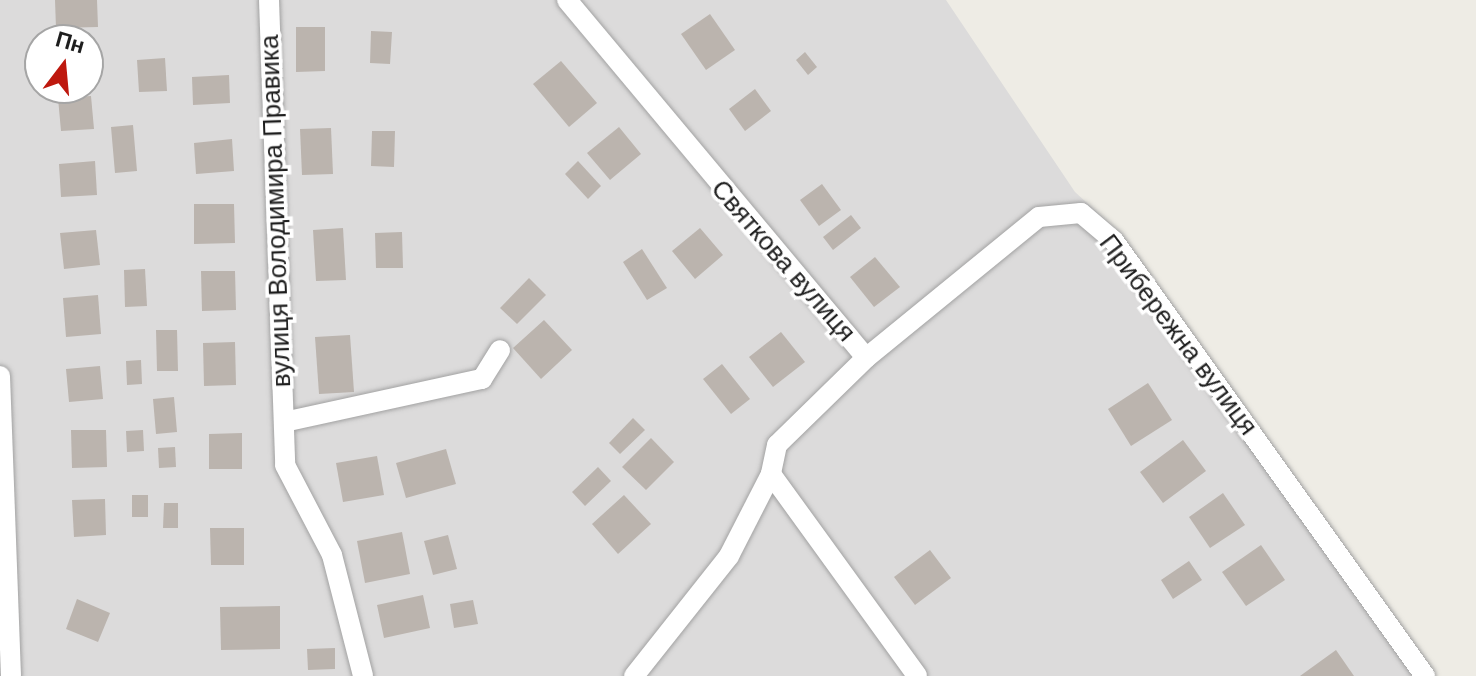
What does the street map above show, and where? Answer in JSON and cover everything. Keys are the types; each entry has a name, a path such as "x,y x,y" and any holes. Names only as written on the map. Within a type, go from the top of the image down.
{"street":[{"name":"вулиця Володимира Правика","path":"269,0 285,465 332,555 363,676"},
{"name":"Святкова вулиця","path":"567,0 866,358 777,445 771,474 729,556 634,676"},
{"name":"Прибережна вулиця","path":"866,358 1039,217 1081,213 1114,241 1425,676"},
{"name":"вулиця Володимира Правика","path":"284,422 482,379 500,350"},
{"path":"0,376 11,676"},
{"path":"771,474 917,676"}],"shaded area":[{"path":"0,0 946,0 1075,192 1110,224 1432,676 0,676"}],"building":[{"path":"55,0 97,0 98,24 56,24"},
{"path":"710,14 735,50 706,70 681,34"},
{"path":"296,27 325,27 325,71 296,72"},
{"path":"371,31 392,32 390,64 370,63"},
{"path":"805,52 817,67 808,75 796,60"},
{"path":"165,58 167,91 139,92 137,60"},
{"path":"561,61 597,103 569,127 533,84"},
{"path":"229,75 230,103 193,105 192,77"},
{"path":"755,89 771,111 745,131 729,109"},
{"path":"59,104 92,104 94,129 61,131"},
{"path":"133,125 137,171 115,173 111,127"},
{"path":"619,127 641,154 610,180 587,153"},
{"path":"331,128 333,174 302,175 300,129"},
{"path":"372,131 395,131 394,167 371,166"},
{"path":"232,139 234,171 196,174 194,143"},
{"path":"95,161 97,195 61,197 59,164"},
{"path":"578,161 601,186 588,199 565,174"},
{"path":"822,184 841,210 819,226 800,200"},
{"path":"194,204 234,204 235,243 194,244"},
{"path":"851,215 861,228 833,250 823,237"},
{"path":"343,228 346,280 316,281 313,230"},
{"path":"700,228 723,255 695,279 672,251"},
{"path":"96,230 100,265 64,269 60,233"},
{"path":"402,232 403,268 376,268 375,233"},
{"path":"642,249 667,288 647,300 623,262"},
{"path":"875,257 900,287 874,307 850,277"},
{"path":"145,269 147,306 125,307 124,270"},
{"path":"201,271 235,271 236,310 202,311"},
{"path":"529,278 546,295 517,324 500,308"},
{"path":"98,295 101,334 66,337 63,298"},
{"path":"544,320 572,350 541,379 513,348"},
{"path":"156,330 177,330 178,371 157,371"},
{"path":"781,332 805,362 773,387 749,357"},
{"path":"350,335 354,392 319,394 315,337"},
{"path":"235,342 236,385 204,386 203,343"},
{"path":"141,360 142,384 127,385 126,361"},
{"path":"722,364 750,399 731,414 703,379"},
{"path":"100,366 103,399 69,402 66,369"},
{"path":"1148,383 1172,420 1131,446 1108,409"},
{"path":"174,397 177,432 156,434 153,399"},
{"path":"633,418 645,430 620,454 609,443"},
{"path":"71,430 106,430 107,467 72,468"},
{"path":"143,430 144,451 127,452 126,431"},
{"path":"242,433 242,469 209,469 209,434"},
{"path":"651,438 674,462 646,490 622,467"},
{"path":"1183,440 1206,471 1163,503 1140,472"},
{"path":"175,447 176,467 159,468 158,448"},
{"path":"446,449 456,484 406,498 396,463"},
{"path":"377,456 384,495 343,502 336,463"},
{"path":"598,467 611,481 585,506 572,492"},
{"path":"1223,493 1245,525 1210,548 1189,517"},
{"path":"132,495 148,495 148,517 132,517"},
{"path":"624,495 651,524 618,554 592,524"},
{"path":"105,499 106,535 74,537 72,500"},
{"path":"164,503 178,503 178,528 163,528"},
{"path":"210,528 244,528 244,565 211,565"},
{"path":"402,532 410,574 365,583 357,541"},
{"path":"448,535 457,569 433,575 424,541"},
{"path":"1261,545 1285,580 1246,606 1222,572"},
{"path":"930,550 951,578 915,605 894,577"},
{"path":"1189,561 1202,580 1173,599 1161,580"},
{"path":"423,595 430,628 384,638 377,605"},
{"path":"77,599 110,613 98,642 66,629"},
{"path":"473,600 478,624 454,628 450,604"},
{"path":"280,606 280,649 221,650 220,607"},
{"path":"335,648 335,669 308,670 307,649"},
{"path":"1336,650 1354,676 1300,676"}]}
